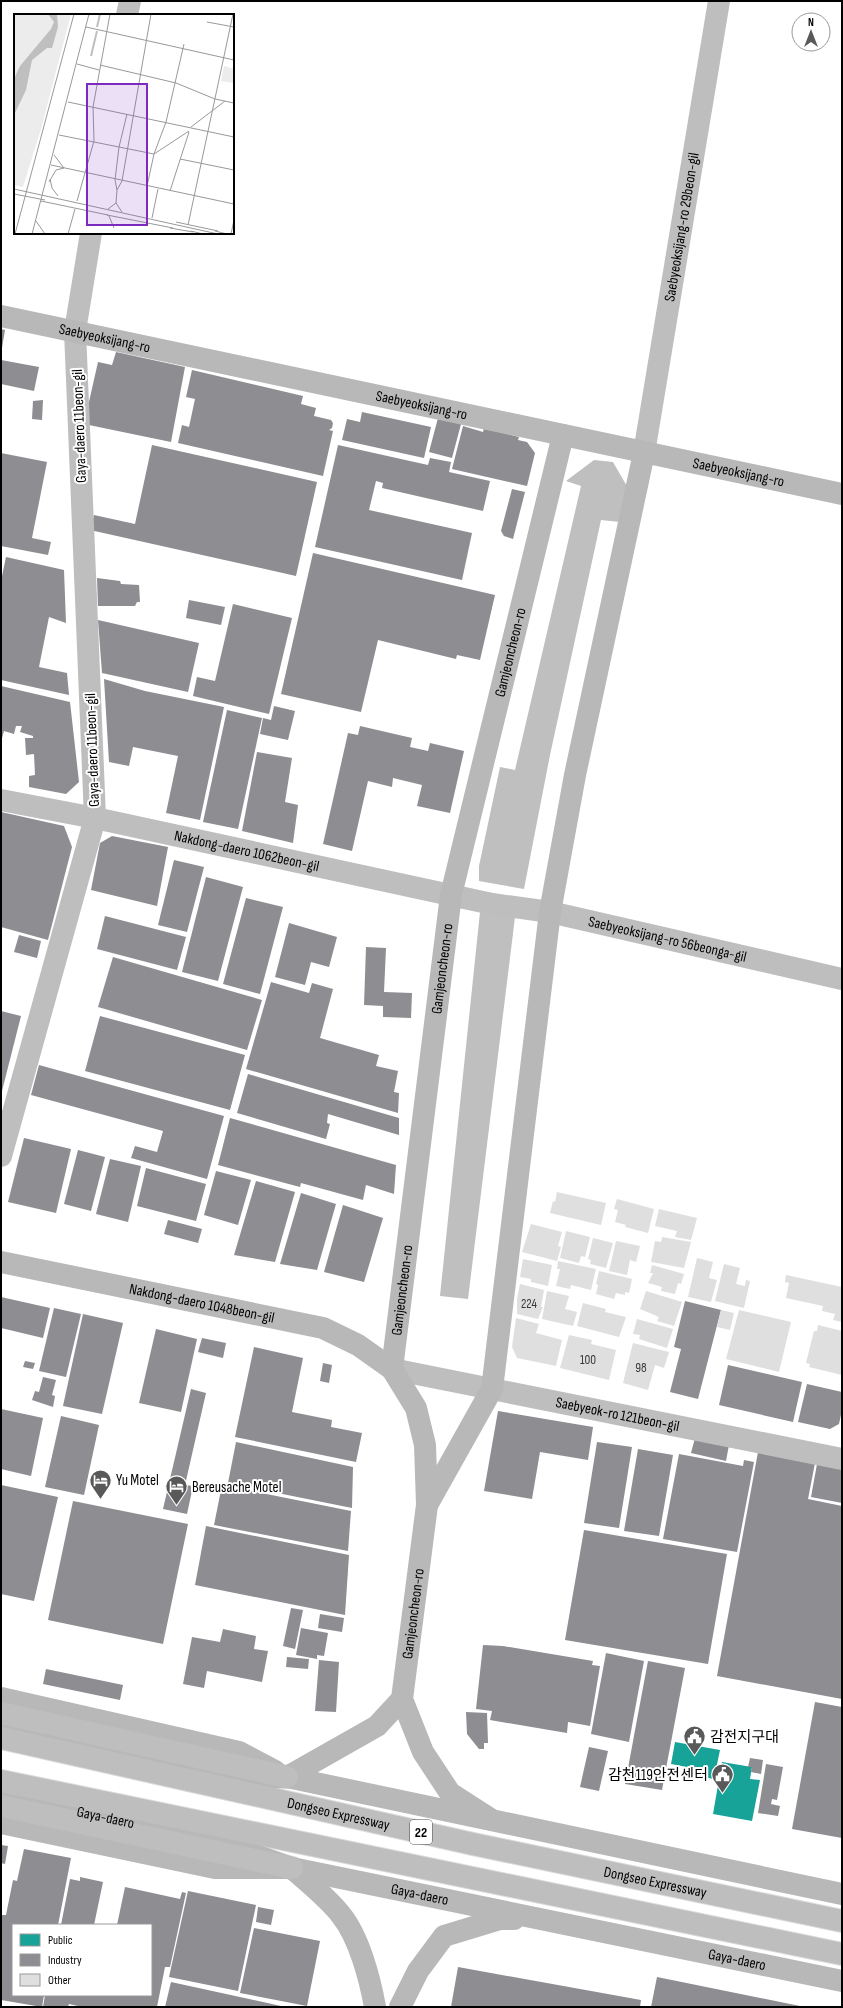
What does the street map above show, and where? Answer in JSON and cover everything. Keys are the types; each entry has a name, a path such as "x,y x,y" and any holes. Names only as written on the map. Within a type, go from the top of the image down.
{"main road":[{"path":"127,14 130,1"},
{"name":"Saebyeoksijang-ro 29beon-gil","path":"644,453 719,1"},
{"name":"Gaya-daero 11beon-gil","path":"1,1156 95,818 75,331 91,234"},
{"name":"Nakdong-daero 1062beon-gil","path":"1,800 95,818 492,904"},
{"name":"Saebyeoksijang-ro 56beonga-gil","path":"492,904 550,912 842,979"},
{"name":"Saebyeok-ro 121beon-gil","path":"392,1369 842,1459"},
{"path":"1,1713 287,1777"},
{"name":"Dongseo Expressway","path":"1,1738 473,1844 842,1921"},
{"name":"22","path":"1,1781 842,1954"},
{"path":"1,1806 292,1868"}],"street":[{"name":"Saebyeoksijang-ro","path":"1,316 842,494"},
{"name":"Gamjeoncheon-ro","path":"402,1699 427,1505 425,1446 416,1408 392,1369 451,895 563,435"},
{"name":"Gamjeoncheon-ro","path":"427,1505 492,1389 550,912 575,775 644,453"},
{"name":"Nakdong-daero 1048beon-gil","path":"1,1262 323,1328 358,1345 392,1369"},
{"path":"1,1698 239,1752 287,1777"},
{"path":"287,1777 377,1726 402,1699 423,1752 450,1793 492,1820"},
{"path":"1,1726 234,1779 287,1777 842,1894"},
{"name":"Gaya-daero","path":"1,1795 217,1840 292,1868 842,1981"},
{"path":"1,1823 215,1868 292,1868 342,1915 359,1948 372,1988 375,2007"},
{"path":"400,2007 418,1971 444,1936 500,1919 534,1918"}],"shaded area":[{"path":"594,460 613,462 628,488 620,522 601,520 550,755 524,889 479,881 479,866 500,767 515,770 581,486 566,481"},
{"path":"480,912 515,917 468,1299 440,1296"}],"building: Public":[{"name":"감전지구대","path":"675,1742 720,1750 714,1779 691,1775 692,1768 671,1764"},
{"path":"722,1762 752,1767 750,1779 760,1780 752,1821 713,1814"}],"building: Industry":[{"path":"1,329 5,330 2,348 1,348"},
{"path":"116,352 185,367 171,442 84,424 98,362 112,365"},
{"path":"1,360 39,367 34,391 1,384"},
{"path":"192,370 303,396 301,404 316,408 314,416 331,420 333,423 332,428 329,430 333,431 323,476 178,443 182,425 189,427 195,399 186,397"},
{"path":"43,400 42,420 32,419 33,401"},
{"path":"362,412 431,427 424,458 342,440 347,419 360,422"},
{"path":"438,418 461,424 452,458 429,452"},
{"path":"463,426 483,432 484,428 519,437 518,440 527,442 535,453 527,486 452,469"},
{"path":"152,445 317,482 296,576 90,530 94,515 135,524"},
{"path":"338,445 428,465 430,458 451,462 449,472 490,481 483,511 382,488 383,483 376,481 369,510 472,533 462,580 315,547"},
{"path":"1,453 47,462 32,538 51,542 48,555 1,546"},
{"path":"512,489 525,492 513,539 504,536 501,531"},
{"path":"313,553 495,595 480,660 457,655 456,659 378,640 361,712 281,694"},
{"path":"6,557 64,570 66,623 49,617 39,667 67,673 69,695 1,680 1,581"},
{"path":"97,578 120,581 121,584 139,585 140,602 137,602 135,606 98,606"},
{"path":"189,600 225,607 221,625 186,618"},
{"path":"233,604 292,618 269,714 193,696 197,677 215,681"},
{"path":"98,620 199,643 188,692 102,673"},
{"path":"104,679 145,691 224,707 200,820 166,813 178,756 133,747 129,766 109,762"},
{"path":"1,686 70,702 79,782 66,794 29,787 29,776 35,775 34,754 26,755 25,738 33,738 33,736 20,732 22,726 16,726 14,734 4,731 1,742"},
{"path":"274,706 295,711 288,740 260,734 263,718 271,720"},
{"path":"227,710 262,718 238,829 203,822"},
{"path":"360,726 412,738 410,747 428,751 430,743 464,751 450,813 417,806 422,785 393,778 392,787 368,781 352,851 323,844 348,733 358,735"},
{"path":"257,752 292,758 285,802 298,805 293,843 242,831"},
{"path":"1,812 64,826 72,847 48,940 1,927"},
{"path":"112,836 168,847 157,906 91,890 100,843"},
{"path":"174,860 204,867 187,932 158,925"},
{"path":"206,877 243,887 218,981 182,972"},
{"path":"246,898 283,907 260,994 223,984"},
{"path":"105,916 186,937 177,970 97,949"},
{"path":"289,923 337,937 329,967 311,962 305,985 275,977"},
{"path":"19,935 41,941 37,958 14,952"},
{"path":"366,947 386,948 384,992 412,993 411,1018 383,1017 383,1006 364,1005"},
{"path":"113,957 262,1000 247,1050 98,1007"},
{"path":"271,982 309,993 312,983 333,989 320,1038 379,1055 376,1066 398,1071 394,1092 399,1093 398,1113 246,1069"},
{"path":"1,1011 21,1016 2,1091 1,1091"},
{"path":"100,1016 245,1055 230,1110 85,1071"},
{"path":"39,1065 224,1116 207,1179 131,1158 135,1146 157,1152 163,1131 31,1095"},
{"path":"248,1074 399,1118 399,1135 328,1114 327,1123 330,1124 326,1139 237,1113"},
{"path":"230,1118 396,1165 394,1194 366,1185 363,1200 301,1183 300,1187 218,1165"},
{"path":"24,1138 71,1149 56,1213 8,1202"},
{"path":"78,1150 105,1157 91,1211 64,1204"},
{"path":"110,1159 141,1166 128,1222 96,1214"},
{"path":"146,1168 206,1184 196,1221 137,1206"},
{"path":"216,1171 251,1180 238,1225 204,1215"},
{"path":"256,1181 295,1192 275,1262 234,1255"},
{"path":"301,1193 336,1204 317,1270 280,1264"},
{"path":"343,1205 383,1218 364,1282 324,1272"},
{"path":"168,1220 202,1229 198,1243 164,1234"},
{"path":"1,1297 50,1308 43,1338 1,1328"},
{"path":"685,1301 721,1310 698,1399 670,1392 681,1349 674,1347"},
{"path":"54,1308 81,1314 66,1377 39,1371"},
{"path":"83,1314 123,1323 102,1414 63,1406"},
{"path":"156,1329 197,1339 181,1412 139,1403"},
{"path":"202,1338 226,1343 223,1358 198,1352"},
{"path":"254,1347 303,1358 292,1412 332,1420 331,1427 362,1433 356,1462 235,1437"},
{"path":"25,1361 35,1363 33,1369 23,1367"},
{"path":"323,1363 332,1365 329,1383 320,1381"},
{"path":"728,1365 802,1382 793,1422 719,1405"},
{"path":"43,1377 56,1380 52,1395 55,1396 53,1407 32,1400 35,1391 39,1392"},
{"path":"807,1384 842,1392 842,1410 839,1424 830,1429 798,1422"},
{"path":"191,1389 206,1393 185,1485 193,1486 187,1514 163,1509"},
{"path":"1,1409 43,1418 31,1476 1,1469"},
{"path":"498,1411 593,1427 588,1460 540,1452 532,1499 484,1491"},
{"path":"61,1416 99,1425 84,1495 45,1487"},
{"path":"695,1438 729,1445 726,1461 691,1453"},
{"path":"236,1442 353,1467 352,1508 228,1483"},
{"path":"597,1442 632,1447 619,1528 584,1523"},
{"path":"638,1449 673,1455 659,1536 624,1531"},
{"path":"758,1452 815,1463 808,1499 842,1506 842,1699 717,1676"},
{"path":"679,1454 743,1466 744,1460 754,1462 737,1552 663,1539"},
{"path":"817,1464 842,1468 842,1503 811,1497"},
{"path":"1,1485 58,1497 34,1601 1,1594"},
{"path":"222,1485 351,1511 348,1551 214,1525"},
{"path":"73,1501 188,1524 163,1644 48,1620"},
{"path":"206,1526 349,1555 345,1615 195,1585"},
{"path":"584,1530 727,1554 708,1664 565,1640"},
{"path":"291,1608 303,1610 295,1649 283,1646"},
{"path":"320,1614 344,1618 342,1632 318,1628"},
{"path":"301,1628 328,1633 324,1656 317,1655 317,1659 296,1655"},
{"path":"223,1629 256,1636 254,1649 268,1651 262,1682 207,1671 204,1688 183,1684 192,1637 220,1642"},
{"path":"483,1645 503,1646 593,1661 592,1665 600,1666 590,1726 568,1722 567,1733 490,1720 492,1711 476,1709"},
{"path":"606,1653 644,1661 629,1742 591,1734"},
{"path":"287,1657 309,1659 308,1669 286,1667"},
{"path":"319,1660 339,1662 336,1712 315,1711"},
{"path":"648,1661 685,1668 662,1790 625,1784"},
{"path":"46,1669 123,1685 120,1700 43,1684"},
{"path":"815,1702 842,1707 842,1838 792,1829"},
{"path":"466,1712 487,1713 488,1743 484,1743 484,1749 479,1749 467,1734"},
{"path":"589,1747 608,1751 599,1791 580,1787"},
{"path":"750,1758 763,1760 761,1774 751,1772 752,1767 748,1767"},
{"path":"766,1764 783,1767 777,1800 772,1799 771,1804 780,1806 778,1816 758,1813"},
{"path":"1,1845 8,1846 5,1864 1,1863"},
{"path":"24,1849 71,1858 58,1924 12,1924 12,1996 44,1996 42,2007 1,2000 1,1915 6,1915 13,1880 17,1881"},
{"path":"80,1877 103,1882 94,1924 61,1924 70,1879 80,1881"},
{"path":"125,1887 180,1899 182,1892 186,1893 170,1967 165,1967 157,2007 82,2007 69,2004 68,2007 43,2007 45,1996 152,1996 152,1924 117,1924"},
{"path":"188,1891 256,1905 238,1991 169,1977"},
{"path":"258,1907 274,1910 271,1925 256,1922"},
{"path":"254,1928 320,1941 307,2006 240,1993"},
{"path":"458,1967 641,2000 640,2007 451,2007"},
{"path":"657,1977 800,2006 800,2007 651,2007"},
{"path":"171,1982 281,2006 281,2007 165,2007"}],"building: Other":[{"path":"557,1192 606,1203 601,1225 550,1213 553,1201 555,1202"},
{"path":"617,1199 654,1209 648,1233 625,1227 626,1225 615,1222 618,1210 614,1209"},
{"path":"659,1209 697,1218 691,1240 675,1237 677,1231 655,1226"},
{"path":"531,1224 562,1232 558,1246 561,1247 557,1261 522,1252"},
{"path":"566,1231 590,1237 585,1257 581,1256 579,1263 560,1258"},
{"path":"662,1237 691,1242 684,1268 651,1262 655,1241 661,1242"},
{"path":"593,1238 613,1243 606,1268 590,1264 591,1260 588,1259"},
{"path":"616,1241 640,1246 636,1262 630,1260 627,1275 609,1271"},
{"path":"697,1258 713,1262 709,1278 717,1280 711,1302 688,1297"},
{"path":"523,1259 552,1265 548,1286 531,1282 531,1279 520,1277"},
{"path":"558,1261 596,1269 591,1290 571,1285 570,1289 556,1286 560,1269 557,1269"},
{"path":"724,1264 740,1268 736,1284 745,1286 746,1280 750,1281 744,1308 715,1301"},
{"path":"652,1265 684,1274 681,1284 678,1283 675,1294 661,1291 662,1287 648,1283 653,1273 650,1273"},
{"path":"599,1271 632,1279 629,1293 625,1292 625,1295 616,1293 614,1299 596,1294 598,1285 596,1284"},
{"path":"786,1275 842,1287 842,1322 833,1320 835,1314 822,1311 823,1306 786,1298 789,1283 785,1282"},
{"path":"520,1284 544,1290 541,1307 543,1307 538,1319 517,1314 517,1299"},
{"path":"547,1291 569,1296 565,1309 577,1312 573,1326 542,1319"},
{"path":"646,1291 682,1302 674,1326 657,1321 659,1317 640,1309"},
{"path":"583,1303 606,1309 605,1312 626,1317 619,1337 577,1326"},
{"path":"721,1310 734,1313 730,1330 717,1327"},
{"path":"739,1310 791,1322 779,1372 726,1359"},
{"path":"516,1318 539,1324 536,1333 562,1340 556,1366 517,1358 512,1347"},
{"path":"637,1319 673,1329 667,1348 639,1339 640,1335 633,1334"},
{"path":"818,1325 842,1331 842,1375 809,1367 810,1364 806,1363 814,1331 817,1331"},
{"path":"569,1335 592,1340 591,1344 616,1350 609,1380 560,1368"},
{"path":"633,1343 669,1352 664,1368 655,1365 648,1390 623,1383"}],"place":[{"name":"Yu Motel","path":"101,1500"},
{"name":"Bereusache Motel","path":"176,1506"},
{"name":"감전지구대","path":"695,1756"},
{"name":"감천119안전센터","path":"723,1794"}]}
